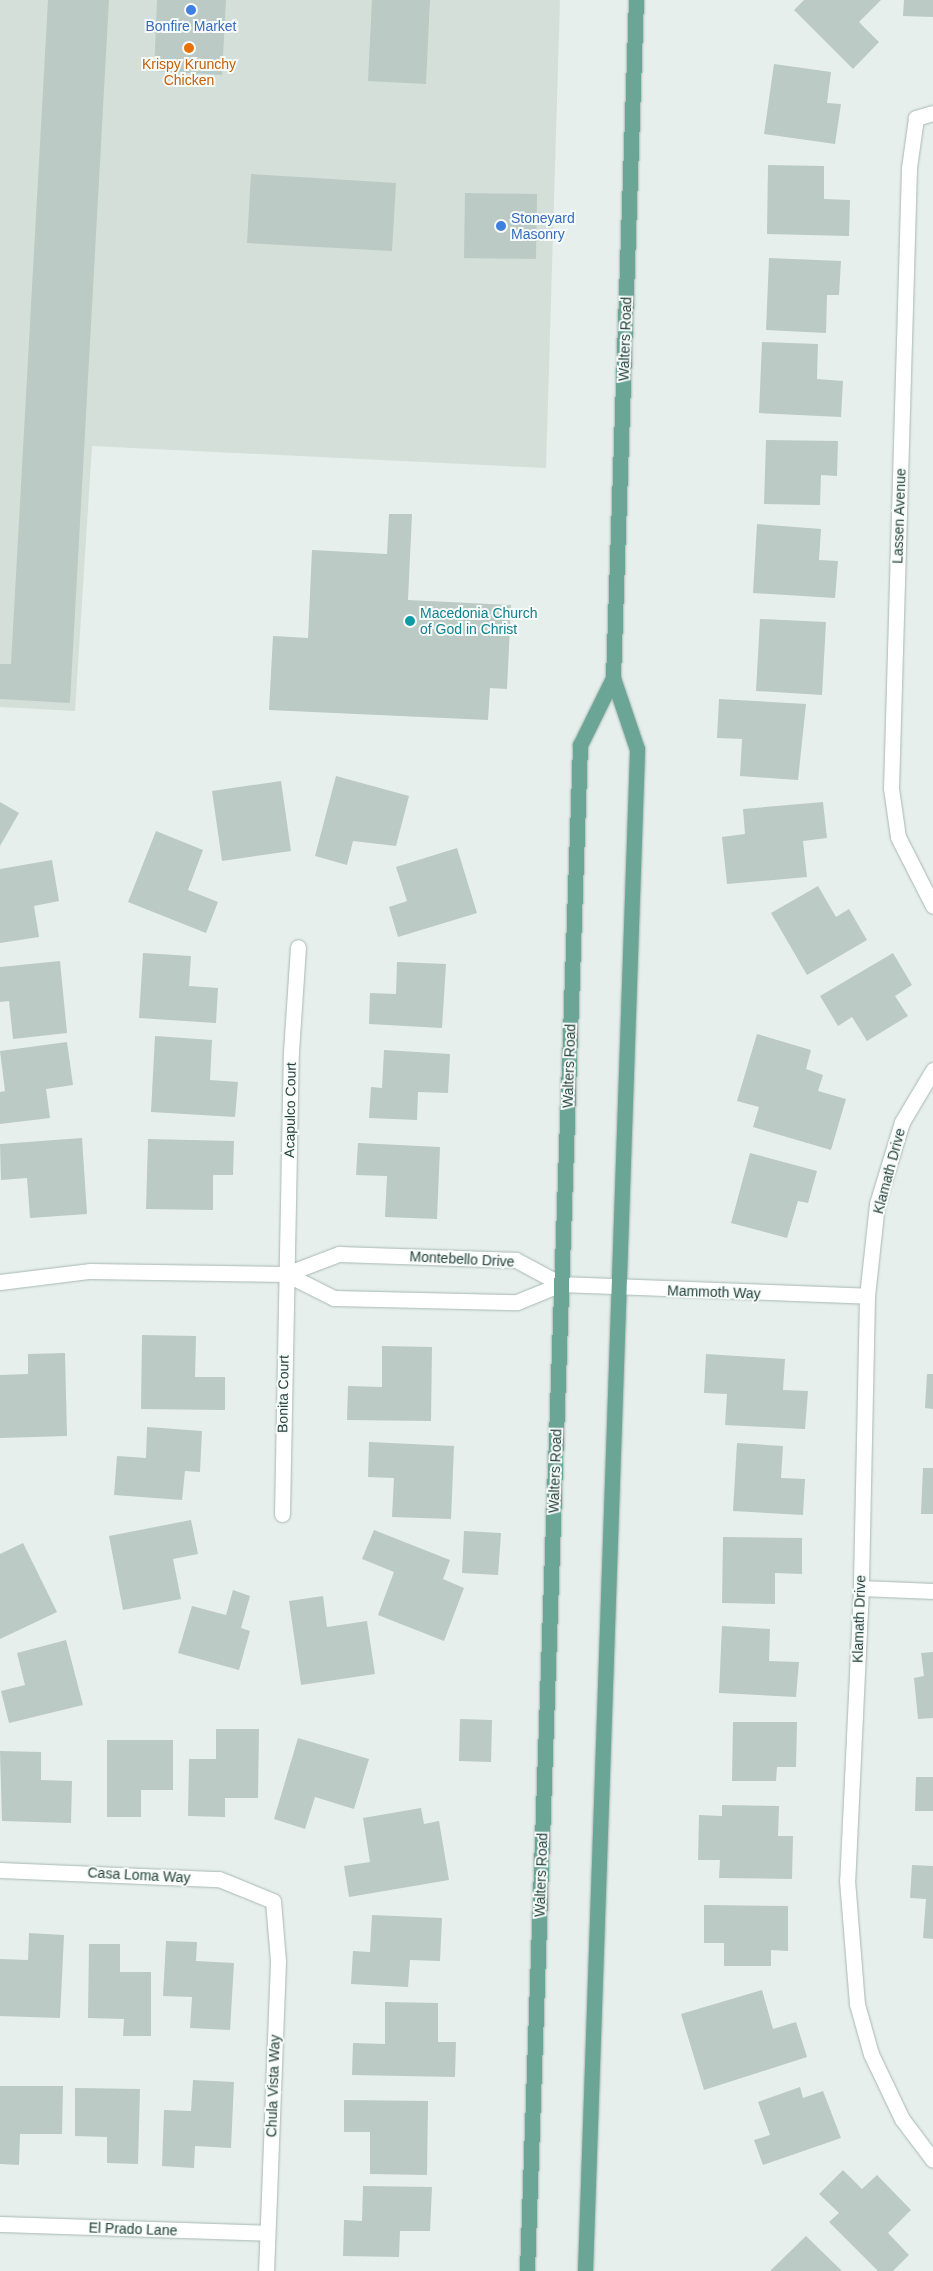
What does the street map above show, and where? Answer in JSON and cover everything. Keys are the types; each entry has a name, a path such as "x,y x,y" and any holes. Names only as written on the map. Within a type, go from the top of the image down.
{"main road":[{"name":"Walters Road","path":"585,2271 637,749 613,678 636,0"},
{"name":"Walters Road","path":"527,2271 580,745 613,678"}],"street":[{"name":"Lassen Avenue","path":"933,113 916,118 909,168 891,788 898,837 933,906"},
{"name":"Acapulco Court","path":"286,1274 298,947"},
{"name":"Klamath Drive","path":"933,1070 902,1122 880,1195 867,1296 861,1588 847,1880 849,1943 857,2004 871,2054 902,2119 933,2160"},
{"name":"Montebello Drive","path":"0,1282 90,1271 286,1274 339,1254 516,1260 561,1284"},
{"name":"Montebello Drive","path":"286,1274 334,1298 517,1302 561,1284"},
{"name":"Bonita Court","path":"282,1514 286,1274"},
{"name":"Mammoth Way","path":"561,1284 618,1288 867,1296"},
{"path":"861,1588 933,1590"},
{"name":"Casa Loma Way","path":"0,1870 218,1879 273,1901"},
{"name":"Chula Vista Way","path":"266,2271 278,1961 273,1901"},
{"name":"El Prado Lane","path":"0,2224 267,2233"}],"shaded area":[{"path":"0,0 560,0 546,468 92,446 75,711 0,707"}],"building":[{"path":"48,0 109,0 70,703 0,699 0,664 11,664"},
{"name":"Krispy Krunchy Chicken","path":"157,0 226,0 222,75 154,71"},
{"path":"372,0 430,0 426,84 368,81"},
{"path":"804,0 881,0 859,22 879,42 853,69 794,10"},
{"path":"904,0 933,0 933,17 903,16"},
{"path":"774,64 831,72 827,103 841,104 835,144 764,134"},
{"path":"768,165 824,166 824,199 850,200 849,236 767,234"},
{"path":"251,174 396,183 392,251 247,243"},
{"name":"Stoneyard Masonry","path":"465,193 537,194 536,259 464,258"},
{"path":"769,258 841,261 839,295 827,295 826,333 766,330"},
{"path":"762,342 818,344 817,379 843,381 841,417 759,413"},
{"path":"766,440 838,441 837,476 821,475 820,505 764,504"},
{"name":"Macedonia Church of God in Christ","path":"389,514 412,514 408,600 511,605 507,689 490,688 488,720 269,710 273,636 308,638 312,550 387,554"},
{"path":"757,524 821,529 819,560 838,561 835,598 753,593"},
{"path":"760,619 826,622 822,695 756,691"},
{"path":"719,699 806,704 798,780 740,776 742,739 717,738"},
{"path":"336,776 409,796 396,846 353,841 347,865 315,856"},
{"path":"281,781 291,851 222,861 212,791"},
{"path":"0,802 19,813 0,846"},
{"path":"823,802 827,838 803,841 807,877 727,884 722,837 745,834 743,809"},
{"path":"156,831 203,850 188,890 218,902 206,933 128,902"},
{"path":"457,848 477,913 398,937 389,907 407,901 396,867"},
{"path":"52,860 59,901 34,906 39,937 0,943 0,869"},
{"path":"818,886 836,917 849,909 867,940 807,975 771,913"},
{"path":"143,953 191,956 189,986 218,988 216,1023 139,1018"},
{"path":"893,953 912,985 895,996 908,1016 867,1041 852,1017 838,1026 820,996"},
{"path":"60,961 67,1033 13,1039 9,1001 0,1002 0,967"},
{"path":"397,962 446,964 442,1028 369,1024 370,993 396,994"},
{"path":"757,1034 811,1050 806,1069 823,1075 818,1091 846,1099 831,1150 753,1127 759,1107 737,1101"},
{"path":"155,1036 212,1040 210,1080 238,1082 235,1117 151,1112"},
{"path":"67,1042 73,1085 46,1089 50,1118 0,1124 0,1092 5,1091 0,1051"},
{"path":"384,1050 450,1054 448,1093 418,1092 417,1120 369,1118 371,1087 382,1088"},
{"path":"82,1138 87,1214 30,1218 27,1178 1,1180 0,1144"},
{"path":"148,1139 234,1141 233,1175 213,1175 213,1210 146,1209"},
{"path":"358,1143 440,1147 437,1219 385,1217 387,1176 356,1175"},
{"path":"750,1153 817,1171 808,1203 798,1201 787,1238 731,1223"},
{"path":"142,1335 196,1336 195,1377 225,1377 225,1410 141,1409"},
{"path":"382,1346 432,1347 431,1421 347,1420 348,1386 382,1387"},
{"path":"65,1353 67,1436 0,1438 0,1375 28,1374 28,1354"},
{"path":"706,1354 785,1359 783,1390 808,1391 805,1429 725,1425 727,1394 704,1393"},
{"path":"927,1374 933,1374 933,1409 925,1408"},
{"path":"147,1427 202,1431 200,1472 185,1471 182,1500 114,1495 117,1456 146,1458"},
{"path":"369,1442 454,1446 451,1519 392,1517 394,1478 368,1477"},
{"path":"737,1443 783,1446 781,1478 805,1479 803,1515 733,1511"},
{"path":"923,1468 933,1468 933,1514 921,1514"},
{"path":"191,1520 198,1554 173,1559 181,1599 123,1610 109,1536"},
{"path":"374,1530 450,1560 443,1579 464,1588 444,1641 378,1615 394,1572 362,1559"},
{"path":"464,1531 501,1533 498,1575 462,1573"},
{"path":"723,1537 802,1538 802,1574 775,1573 775,1604 722,1603"},
{"path":"23,1543 57,1612 0,1639 0,1554"},
{"path":"233,1590 250,1596 241,1628 250,1631 239,1670 178,1653 192,1606 226,1615"},
{"path":"323,1596 327,1627 367,1621 375,1674 301,1685 289,1601"},
{"path":"722,1626 770,1629 769,1661 799,1662 796,1697 719,1693"},
{"path":"66,1640 83,1705 9,1723 1,1691 25,1685 17,1653"},
{"path":"933,1652 933,1718 918,1719 914,1678 924,1676 921,1653"},
{"path":"460,1719 492,1720 491,1762 459,1761"},
{"path":"733,1722 797,1722 796,1767 777,1767 776,1781 732,1781"},
{"path":"216,1729 259,1729 258,1798 225,1798 225,1817 188,1816 189,1759 216,1759"},
{"path":"298,1738 369,1759 354,1809 315,1797 305,1829 274,1819"},
{"path":"107,1740 173,1740 173,1790 141,1790 141,1817 107,1817"},
{"path":"0,1751 41,1752 41,1780 72,1781 71,1823 2,1821"},
{"path":"916,1777 933,1777 933,1811 915,1811"},
{"path":"722,1805 779,1806 778,1836 793,1836 792,1879 719,1878 720,1860 698,1860 699,1815 722,1816"},
{"path":"421,1808 424,1824 439,1821 449,1880 349,1897 344,1866 370,1862 363,1818"},
{"path":"912,1865 933,1866 933,1939 923,1938 926,1899 910,1898"},
{"path":"704,1905 788,1906 788,1951 771,1950 771,1966 724,1966 724,1943 704,1943"},
{"path":"372,1915 442,1918 440,1961 410,1960 408,1987 351,1984 353,1951 370,1952"},
{"path":"29,1933 64,1935 60,2018 0,2016 0,1959 28,1960"},
{"path":"166,1941 197,1942 196,1961 234,1963 230,2030 190,2028 192,1997 163,1996"},
{"path":"89,1944 120,1944 120,1972 151,1972 151,2036 123,2036 124,2019 88,2018"},
{"path":"762,1990 773,2029 796,2022 807,2057 704,2090 681,2014"},
{"path":"385,2002 438,2003 438,2042 456,2042 455,2077 352,2075 353,2043 385,2044"},
{"path":"193,2080 234,2082 231,2148 195,2146 194,2168 162,2166 164,2110 191,2111"},
{"path":"0,2086 63,2086 62,2134 20,2134 19,2165 0,2164"},
{"path":"800,2087 803,2098 823,2091 841,2138 763,2165 754,2140 770,2135 758,2102"},
{"path":"75,2088 140,2089 138,2164 107,2163 107,2137 75,2136"},
{"path":"344,2100 428,2101 427,2175 370,2174 370,2132 344,2132"},
{"path":"843,2170 862,2189 877,2175 911,2210 888,2233 909,2255 893,2271 878,2271 829,2222 839,2213 819,2194"},
{"path":"363,2186 432,2187 430,2231 400,2231 399,2257 343,2256 344,2220 362,2221"},
{"path":"806,2236 842,2271 770,2271"}],"place":[{"name":"Bonfire Market","path":"191,10"},
{"name":"Krispy Krunchy Chicken","path":"189,48"},
{"name":"Stoneyard Masonry","path":"501,226"},
{"name":"Macedonia Church of God in Christ","path":"410,621"}]}
